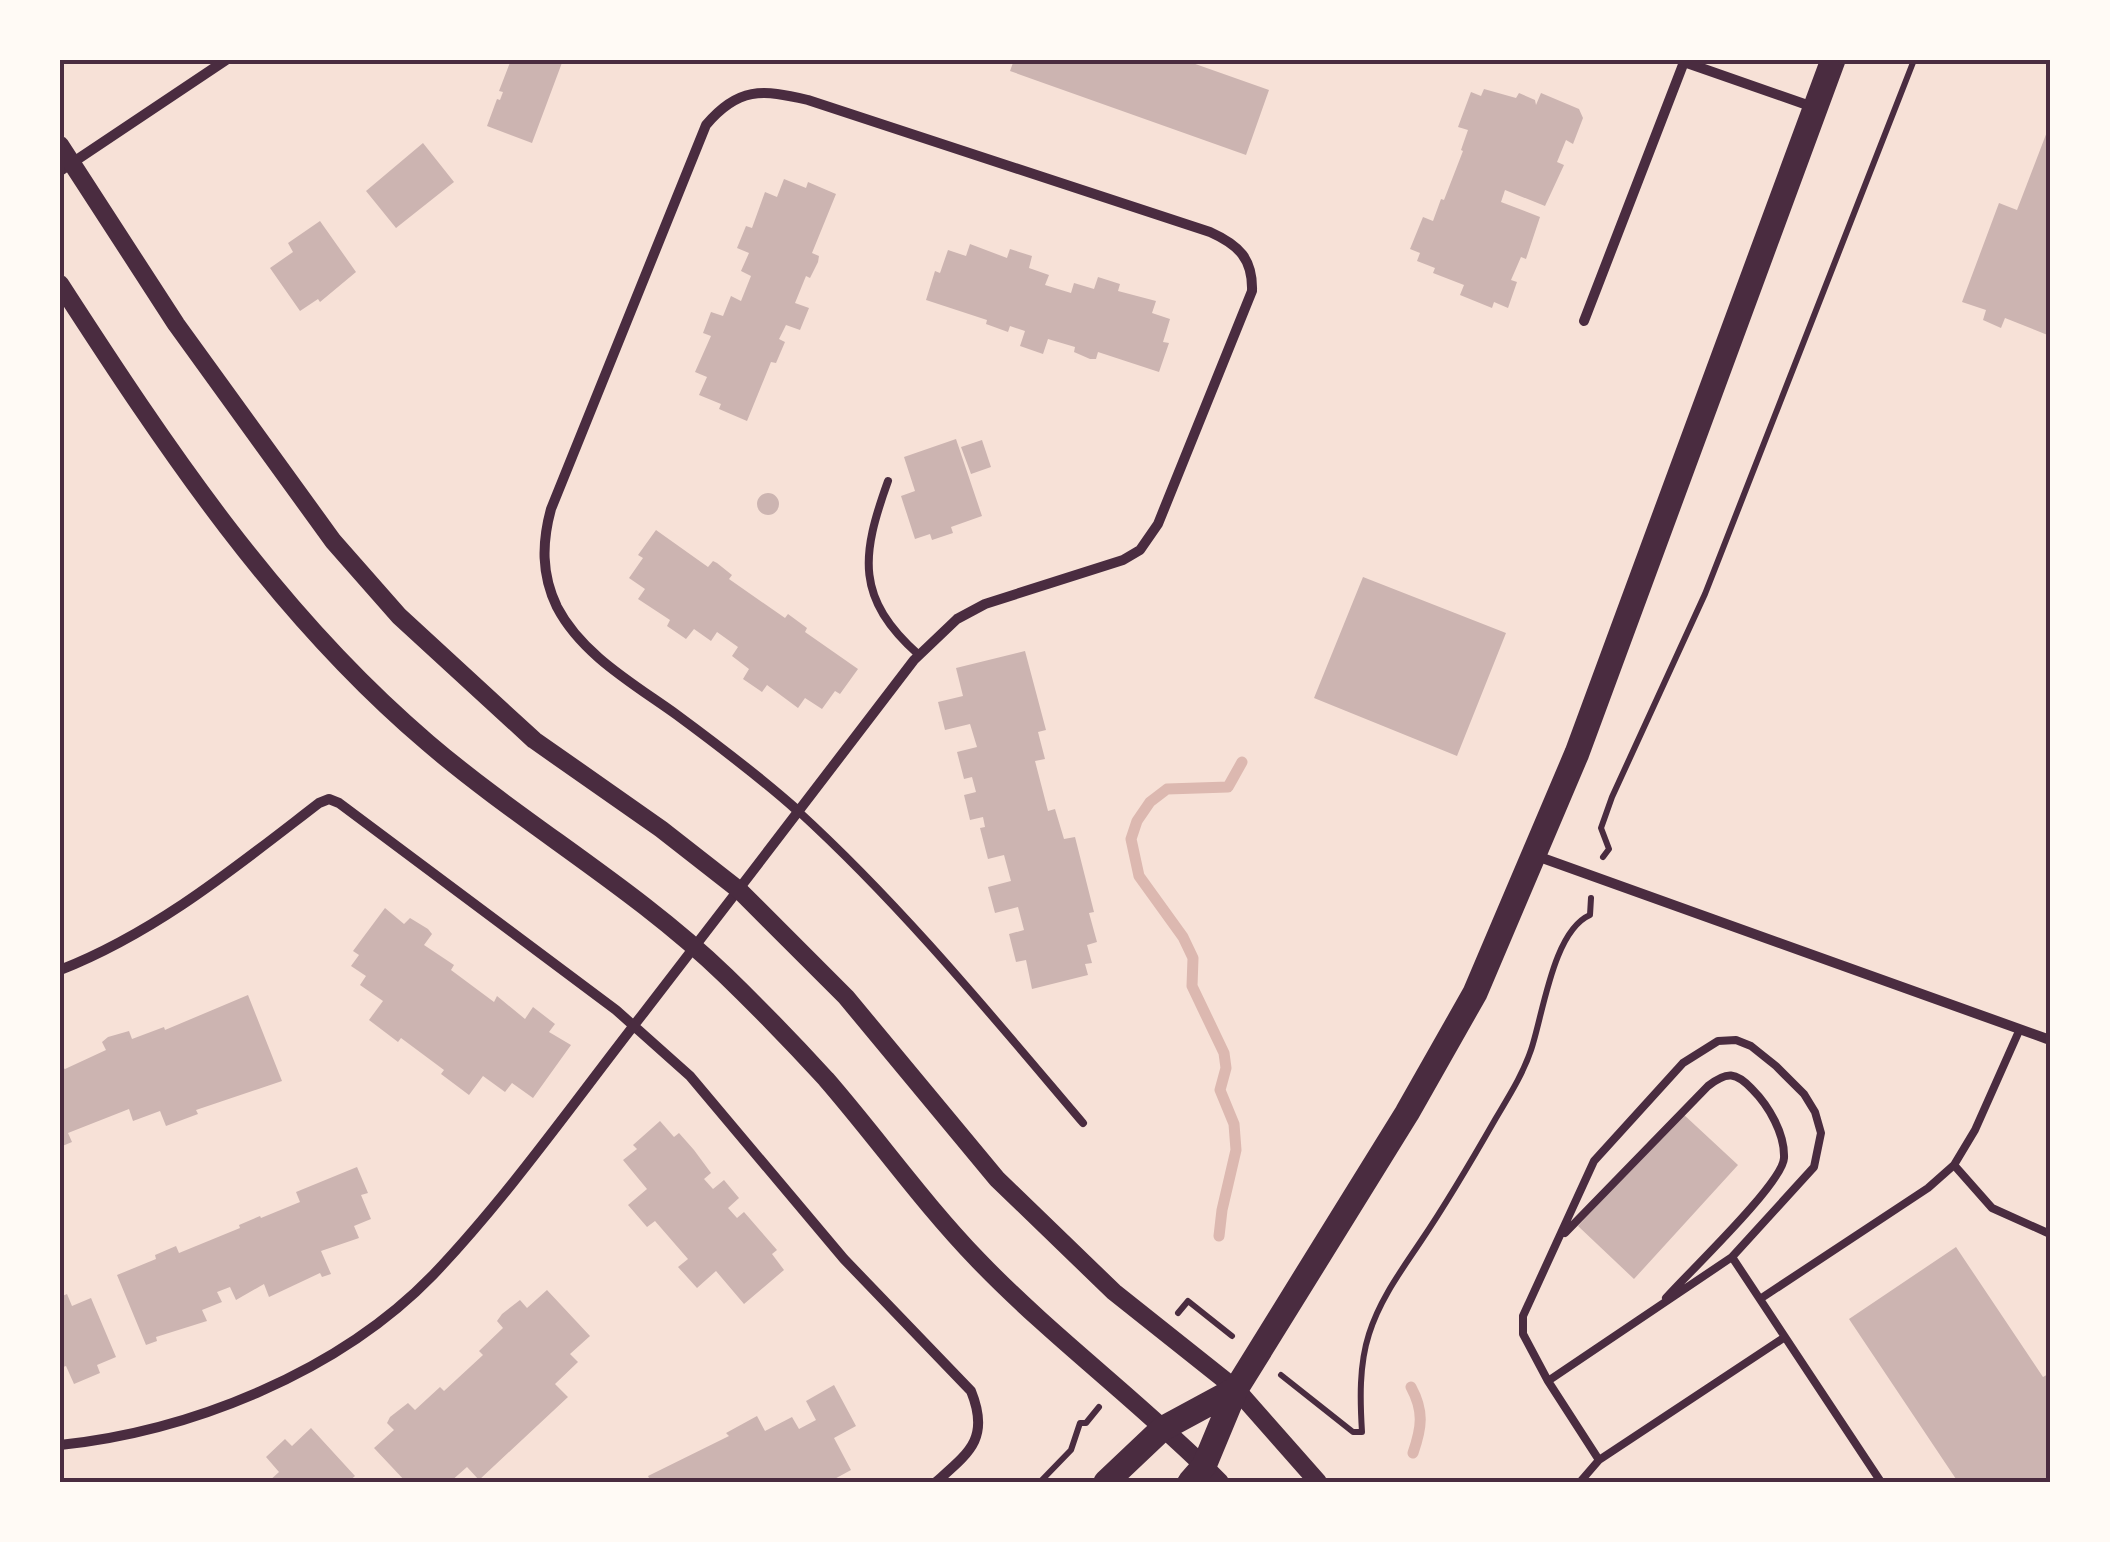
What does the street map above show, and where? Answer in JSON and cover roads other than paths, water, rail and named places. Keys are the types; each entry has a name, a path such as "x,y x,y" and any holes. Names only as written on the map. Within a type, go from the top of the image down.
{"main road":[{"path":"1205,1477 1236,1389 1408,1113 1475,992 1576,752 1833,60"},
{"path":"1106,1482 1162,1428 1236,1389"}],"street":[{"path":"66,168 226,60"},
{"path":"1584,321 1682,61 1816,108"},
{"path":"60,1445 165,1426 236,1402 305,1369 369,1328 431,1276 522,1171 919,655 957,619 986,604 1123,560 1150,539 1252,291 1253,270 1244,254 1210,232 808,100 770,91 744,95 722,105 706,125 551,509 542,541 556,605 575,634 600,658 757,774 798,812"},
{"path":"60,145 66,168 176,324 333,541 399,616 534,740 661,829 739,890 846,997 998,1179 1114,1292 1236,1389 1318,1482"},
{"path":"60,284 205,498 290,604 424,740 629,893 694,947 826,1080 977,1260 1162,1428 1205,1477"},
{"path":"60,970 173,911 319,803 329,799 339,803 634,1025 690,1076 844,1259 971,1391 979,1412 978,1434 969,1454 936,1482"},
{"path":"1534,855 2050,1040"}],"lane":[{"path":"888,481 871,534 870,576 882,616 919,655"},
{"path":"798,812 842,852 948,967 1083,1123"},
{"path":"1760,1299 1928,1188 1954,1165 1975,1130 2019,1031"},
{"path":"1548,1380 1732,1257 1814,1167 1821,1134 1815,1112 1804,1094 1750,1046 1736,1040 1718,1041 1683,1063 1594,1160 1524,1316 1523,1334 1548,1380 1599,1460"},
{"path":"1558,1240 1708,1086 1721,1076 1739,1076 1780,1132 1784,1159 1770,1185 1656,1308"},
{"path":"1954,1165 1992,1208 2050,1234"},
{"path":"1732,1257 1881,1482"},
{"path":"1580,1482 1599,1460 1784,1337"}],"waterway":[{"path":"1219,1236 1236,1150 1234,1124 1220,1090 1226,1068 1224,1053 1192,986 1193,958 1183,937 1139,876 1131,839 1150,802 1167,789 1228,787 1242,762"},
{"path":"1411,1387 1420,1419 1413,1453"}]}
